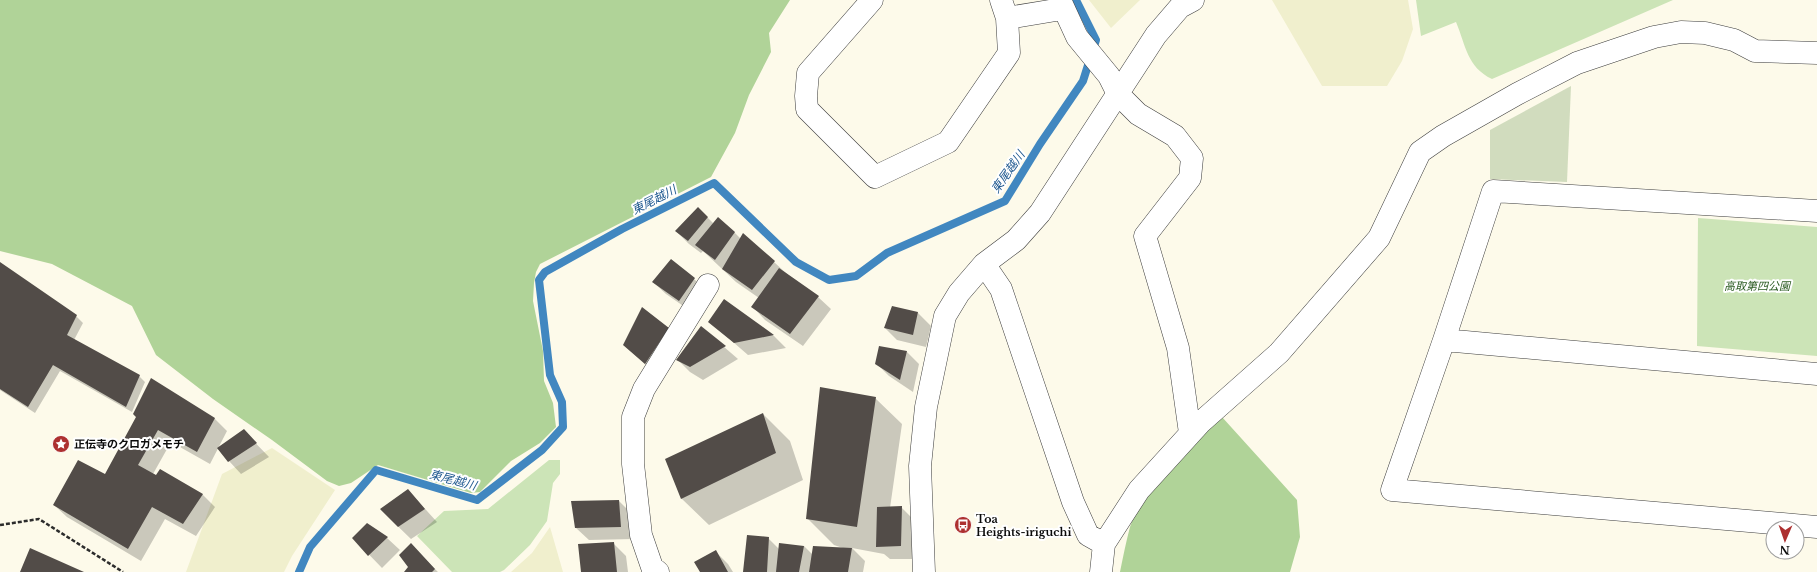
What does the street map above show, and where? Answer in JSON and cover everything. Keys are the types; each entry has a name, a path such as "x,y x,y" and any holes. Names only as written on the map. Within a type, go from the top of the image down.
{"street":[{"path":"872,0 808,74 806,96 807,109 875,177 948,142 1010,53 1004,9 1061,4 1077,37 1108,76 1118,94 1138,114 1176,136 1192,158 1190,178 1145,236 1178,348 1190,433"},
{"path":"924,572 920,466 926,408 945,316 959,293 984,264 1016,240 1040,212 1156,35 1180,7 1193,0"},
{"path":"1101,572 1104,544 1139,490 1190,433 1279,353 1379,238 1420,152 1443,136 1517,94 1577,63 1654,37 1681,32 1705,33 1734,40 1755,51 1817,53"},
{"path":"1817,211 1493,191 1444,340 1392,490 1817,527"},
{"path":"984,264 1000,289 1073,502 1088,536 1104,544"},
{"path":"652,570 641,535 633,464 633,417 644,389 708,285"},
{"path":"1444,340 1817,374"}],"path":[{"path":"0,525 39,519 123,572"}],"green space":[{"path":"0,0 790,0 769,33 771,52 749,95 735,133 711,177 540,264 536,272 533,301 543,351 544,381 553,403 556,427 540,443 511,461 480,492 471,493 378,465 351,483 339,486 327,481 213,399 156,355 132,306 52,264 0,251"},
{"path":"1089,0 1140,0 1111,28"},
{"path":"1272,0 1408,0 1413,29 1402,61 1387,86 1322,86"},
{"path":"1416,0 1673,0 1492,79 1484,74 1472,62 1456,22 1421,36"},
{"path":"1571,86 1567,182 1490,179 1490,130"},
{"name":"高取第四公園","path":"1698,218 1817,227 1817,356 1697,346"},
{"path":"1222,417 1297,500 1300,537 1290,572 1120,572 1130,527 1136,513 1157,483 1170,468"},
{"path":"272,448 335,490 292,556 284,572 186,572 222,474"},
{"path":"549,460 560,460 560,474 553,483 547,521 530,545 504,570 500,572 452,572 417,536 444,511 488,509"},
{"path":"550,527 563,572 511,572 532,553"}],"building":[{"path":"698,207 708,217 688,241 675,231"},
{"path":"718,217 735,232 715,260 695,245"},
{"path":"743,233 775,261 752,290 722,269"},
{"path":"671,259 695,278 679,301 652,282"},
{"path":"0,262 77,315 67,335 140,375 126,407 53,365 28,407 0,389"},
{"path":"779,268 819,296 790,334 751,307"},
{"path":"724,299 774,335 734,343 708,322"},
{"path":"892,306 918,312 913,335 884,328"},
{"path":"642,307 669,328 645,364 623,345"},
{"path":"701,326 726,346 690,367 676,360"},
{"path":"879,346 907,351 900,380 875,364"},
{"path":"151,378 215,418 197,452 158,430 138,465 156,475 160,469 203,494 183,524 152,507 128,549 53,505 78,460 105,474 136,417 133,414"},
{"path":"820,387 876,397 857,527 806,519"},
{"path":"763,413 776,453 681,499 665,459"},
{"path":"244,429 257,443 228,462 217,448"},
{"path":"408,489 425,509 398,527 380,509"},
{"path":"619,500 621,527 575,528 571,501"},
{"path":"902,506 901,546 876,547 877,507"},
{"path":"367,523 388,537 368,556 352,538"},
{"path":"747,535 769,537 767,572 743,572"},
{"path":"614,542 617,572 581,572 578,544"},
{"path":"411,543 435,569 432,572 404,572 408,567 399,555"},
{"path":"779,543 804,546 799,572 776,572"},
{"path":"813,546 852,548 848,572 809,572"},
{"path":"30,548 84,572 20,572"},
{"path":"716,550 728,572 700,572 694,562"}],"waterway":[{"name":"東尾越川","path":"299,572 310,547 376,470 477,500 542,450 563,427 562,402 550,375 539,280 545,272 622,229 714,183 796,262 829,280 856,276 887,253 1005,201 1040,144 1083,81 1096,40 1076,0"}],"place":[{"name":"正伝寺のクロガメモチ","path":"61,444"},
{"name":"Toa Heights-iriguchi","path":"963,525"}]}
